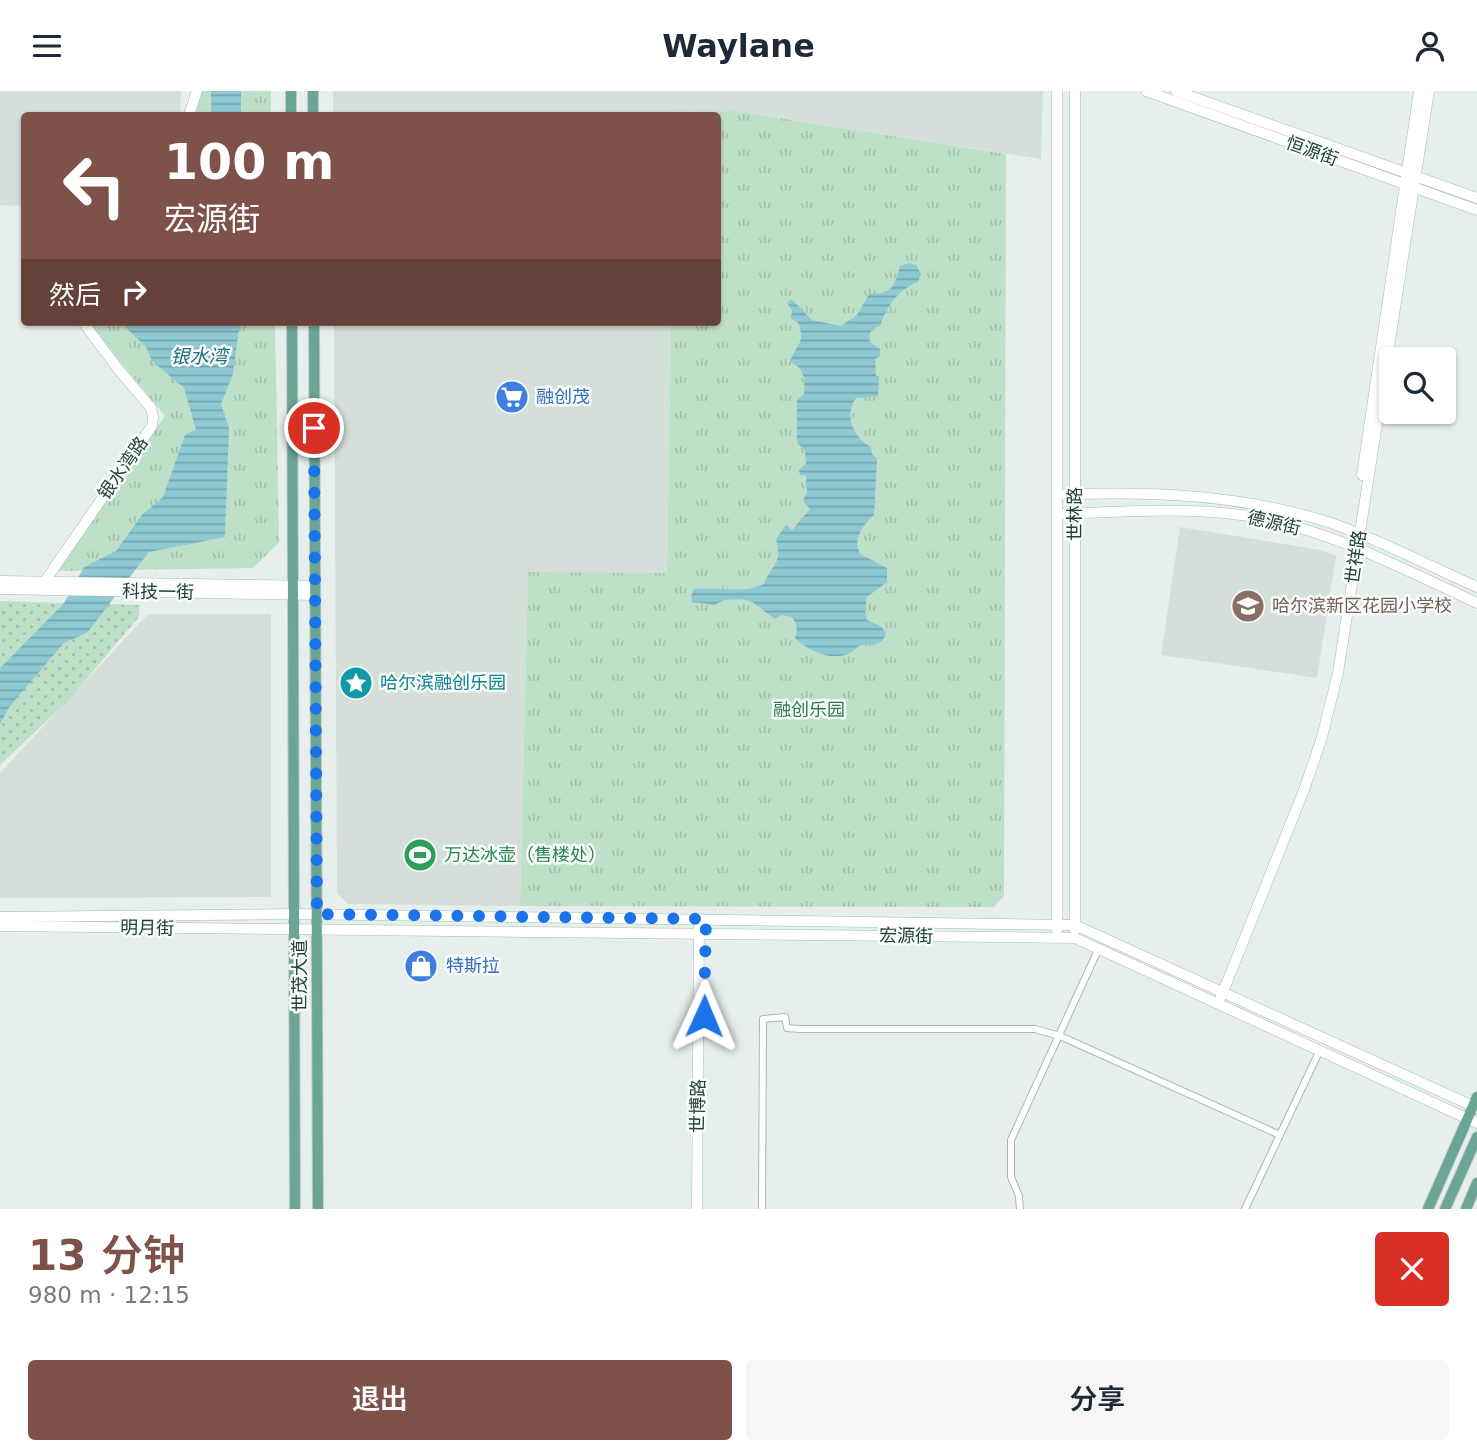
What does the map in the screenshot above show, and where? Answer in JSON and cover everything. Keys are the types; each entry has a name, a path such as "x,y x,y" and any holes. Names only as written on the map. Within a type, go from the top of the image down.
{"main road":[{"path":"190,112 197,91"},
{"path":"291,91 291,112"},
{"path":"313,91 313,112"},
{"name":"世林路","path":"1057,91 1057,938"},
{"name":"世林路","path":"1074,938 1075,91"},
{"name":"恒源街","path":"1146,91 1410,181 1477,198"},
{"name":"恒源街","path":"1176,91 1410,181 1477,210"},
{"name":"世祥路","path":"1217,1006 1304,790 1322,737 1338,673 1356,533 1410,181 1419,91"},
{"name":"世祥路","path":"1410,181 1429,91"},
{"name":"银水湾路","path":"46,584 152,426 151,408 86,326"},
{"name":"世茂大道","path":"292,326 295,1209"},
{"name":"世茂大道","path":"314,326 318,1209"},
{"name":"德源街","path":"1057,495 1172,496 1239,500 1309,517 1356,533 1477,587"},
{"name":"德源街","path":"1057,514 1167,509 1227,513 1288,525 1354,547 1477,603"},
{"name":"科技一街","path":"0,581 148,588 315,590"},
{"name":"科技一街","path":"0,589 46,584"},
{"name":"宏源街","path":"294,914 1075,925 1476,1104"},
{"name":"明月街","path":"0,917 294,914"},
{"name":"世博路","path":"699,1209 703,919"},
{"name":"明月街","path":"0,926 294,929"},
{"name":"宏源街","path":"294,929 1074,938 1472,1121"},
{"path":"1428,1209 1472,1121 1476,1104"},
{"path":"1445,1209 1477,1136"},
{"path":"1465,1209 1477,1183"}],"street":[{"path":"1020,1209 1019,1196 1011,1177 1011,1140 1098,950"},
{"path":"762,1209 763,1019 785,1017 787,1028 1035,1029 1060,1036 1280,1135"},
{"path":"1245,1209 1319,1052"}],"shaded area":[{"path":"0,91 181,91 180,112 21,112 21,206 0,205"},
{"path":"333,91 1043,91 1041,159 735,111 333,112"},
{"path":"334,326 671,326 667,574 528,572 520,906 348,904 337,893"},
{"name":"哈尔滨新区花园小学校","path":"1180,527 1320,550 1336,556 1317,678 1161,655"},
{"path":"148,614 271,614 271,897 0,898 0,773"}],"green space":[{"path":"193,91 271,91 271,112 189,112"},
{"name":"融创乐园","path":"735,111 1006,154 1004,896 994,907 520,906 528,572 667,573 671,326 721,326 721,112 674,112"},
{"path":"90,326 275,326 279,543 253,568 56,571 165,416"},
{"path":"0,601 64,603 0,668"},
{"path":"108,604 140,605 139,617 68,701 0,765 0,724 9,706 64,643 87,633"}],"water":[{"path":"211,91 241,91 241,112 211,112"},
{"path":"909,263 916,265 921,274 918,282 899,294 880,326 873,328 869,335 870,342 880,349 880,356 875,359 876,376 879,376 878,396 856,398 850,412 855,432 871,447 872,454 877,459 874,515 862,528 858,537 858,548 860,554 887,568 887,582 867,597 865,610 867,620 882,627 886,634 884,638 878,643 859,646 843,655 828,656 813,651 795,638 796,627 792,617 781,615 775,619 752,602 741,599 724,600 715,605 692,602 694,589 739,589 764,584 777,559 776,539 786,525 792,530 810,509 803,501 807,491 806,475 800,475 799,470 806,464 805,450 797,443 797,400 804,394 804,379 799,368 790,362 800,341 801,331 799,324 791,318 792,310 787,303 791,299 812,320 841,326 857,315 869,294 891,288 900,266"},
{"name":"银水湾","path":"124,326 239,326 233,374 221,404 229,428 225,537 149,552 87,633 64,643 10,706 0,724 0,668 64,603 84,567 116,551 142,515 163,497 185,435 196,430 184,388 152,361 146,347"}],"place":[{"name":"融创茂","path":"512,397"},
{"name":"哈尔滨新区花园小学校","path":"1248,606"},
{"name":"哈尔滨融创乐园","path":"356,683"},
{"name":"万达冰壶（售楼处）","path":"420,855"},
{"name":"特斯拉","path":"421,966"}],"route":[{"path":"314,428 317,914 706,919 704,1016"}]}
